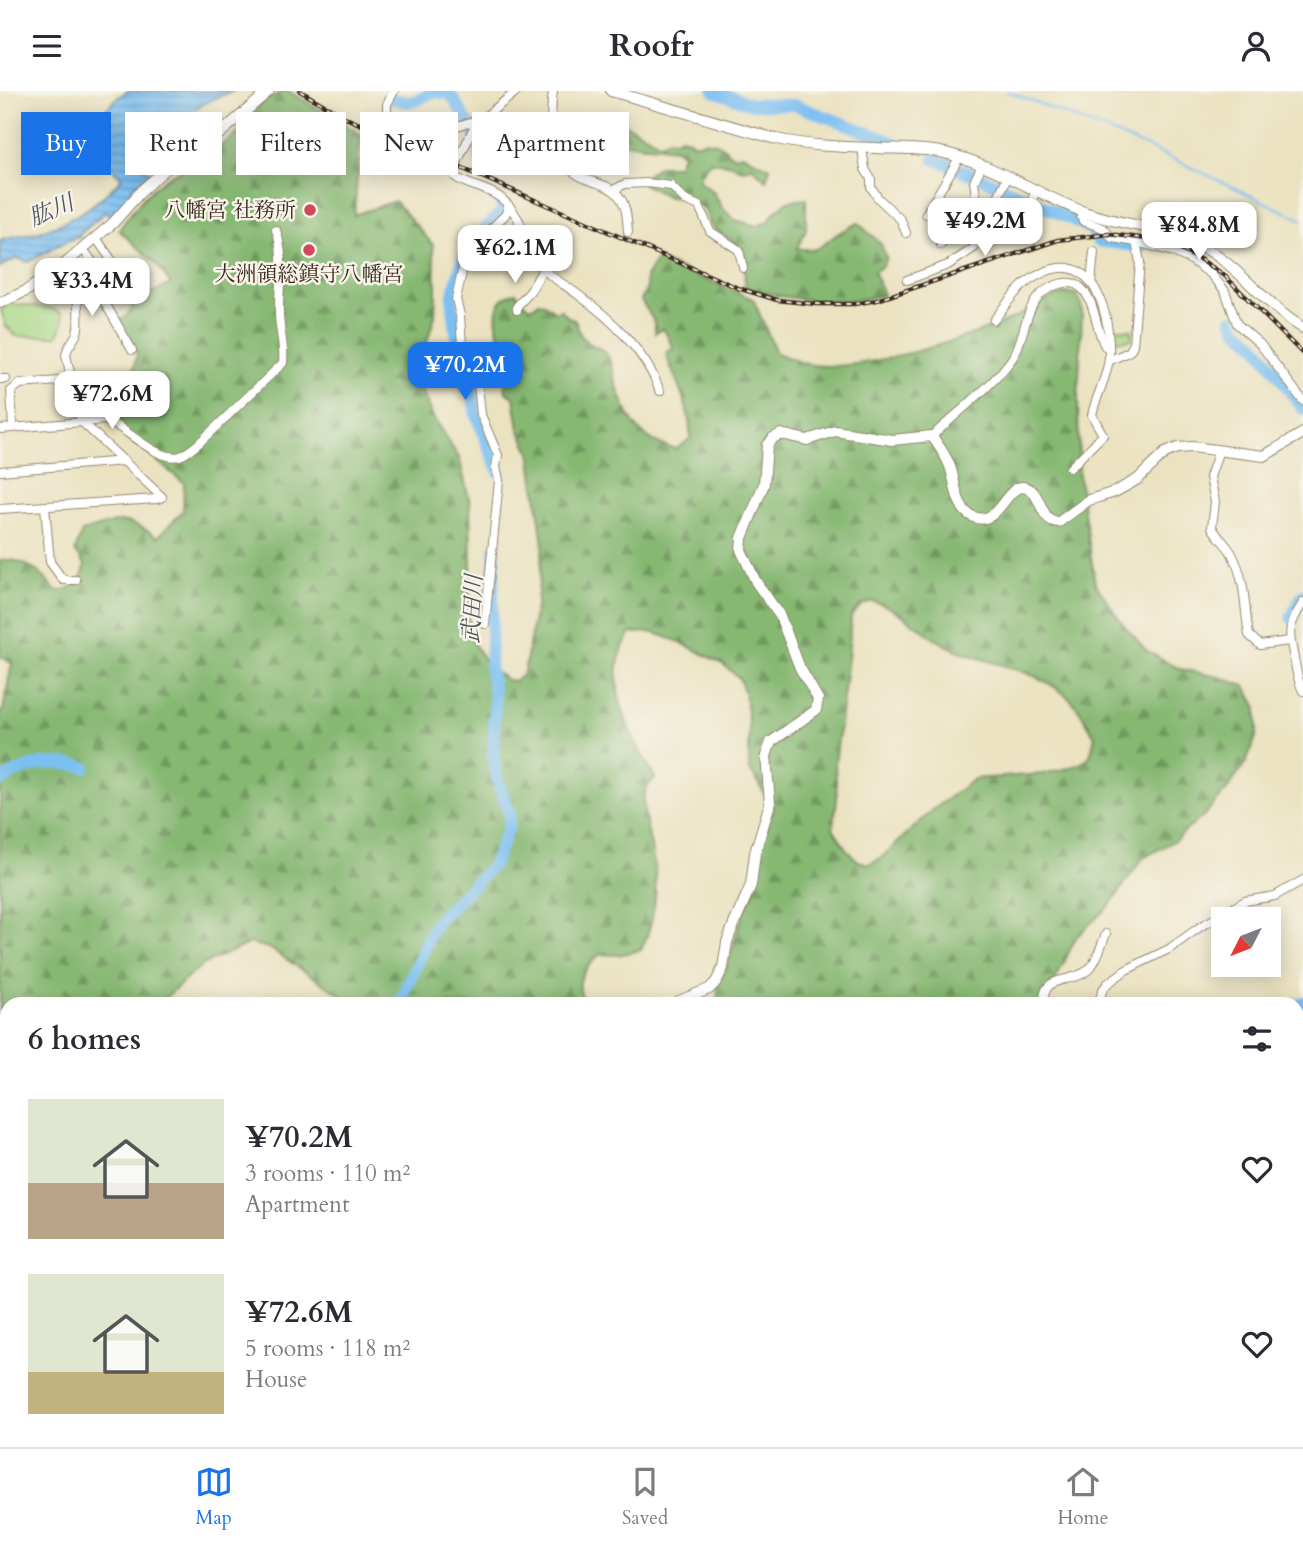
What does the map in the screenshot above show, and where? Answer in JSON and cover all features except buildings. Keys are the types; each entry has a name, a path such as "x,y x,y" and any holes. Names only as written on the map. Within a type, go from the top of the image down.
{"street":[{"path":"0,303 44,280 113,223 144,188 166,169 216,137 269,91"},
{"path":"394,91 387,104 387,114 393,120 424,134 472,122"},
{"path":"490,112 517,91"},
{"path":"553,91 551,114 555,146 568,168 582,178 617,193 626,209 628,232"},
{"path":"611,91 776,139 823,147 921,149 959,158 1084,212 1110,221 1169,233 1194,242 1232,266 1268,302 1303,328"},
{"path":"472,130 453,171 454,176 493,193 509,206 519,219 543,269 601,313 629,341 655,378 660,391"},
{"path":"862,148 871,187 878,198 901,220 906,233"},
{"path":"926,214 959,158"},
{"path":"941,245 976,195 974,182 981,166"},
{"path":"908,279 948,265 974,248 1007,178"},
{"path":"613,190 625,184 671,186 685,200 699,206 710,230 739,250 743,268"},
{"path":"1025,215 1036,191"},
{"path":"485,624 499,480 496,467 498,455 481,415 478,384 463,360 460,315 456,299 465,259 472,247 505,215 509,206"},
{"path":"1084,212 1081,217 1083,221 1104,228 1112,238 1173,252 1191,260 1212,275 1225,291 1237,324 1260,344 1303,401"},
{"path":"0,429 106,420 117,424 164,455 183,455 198,445 283,363 278,301 282,258 276,230"},
{"path":"96,238 115,265 134,285"},
{"path":"1109,361 1130,351 1133,345 1140,262 1136,245"},
{"path":"0,509 162,497 81,421 66,355 77,333 76,296 108,283 83,249"},
{"path":"1091,283 1094,252"},
{"path":"994,320 1023,285 1054,269 1066,266 1079,271 1098,293 1109,361 1092,415 1103,435 1070,468"},
{"path":"517,310 517,306 530,292 543,269"},
{"path":"689,997 709,989 716,982 723,968 727,942 751,885 755,853 770,803 766,756 771,742 816,710 818,699 800,668 780,616 756,582 741,550 742,538 764,484 767,445 781,434 807,440 835,431 892,440 932,436 1005,366 1020,342 1032,305 1041,295 1065,282 1078,285 1088,294 1103,343 1109,351"},
{"path":"102,286 105,303 132,350"},
{"path":"13,428 11,391 20,384 72,380"},
{"path":"932,436 950,465 961,505 968,513 978,519 987,518 1016,489 1022,487 1035,495 1046,516 1053,521 1059,521 1089,500 1115,492 1138,479 1165,453 1177,448 1192,447 1264,456 1303,433"},
{"path":"1219,450 1210,470 1215,502 1211,522 1215,533 1231,552 1240,577 1247,599 1249,635 1260,645 1289,641"},
{"path":"0,471 125,461"},
{"path":"46,507 50,562 63,580 75,580"},
{"path":"1303,603 1293,620 1289,641 1297,679 1303,691"},
{"path":"1101,997 1107,984 1126,970 1169,949 1200,927 1245,901 1275,896 1303,880"},
{"path":"1044,997 1047,986 1053,982 1086,972 1092,966 1106,934"}],"green space":[{"path":"282,91 288,91 324,112 254,112"},
{"path":"346,125 360,133 354,215 395,201 433,245 435,315 416,379 434,419 459,458 470,503 471,576 468,619 474,644 488,666 507,680 516,681 524,673 537,602 543,544 530,451 519,429 514,397 506,392 496,315 501,301 507,296 516,292 521,301 531,308 539,302 556,312 561,310 576,321 579,333 584,339 607,355 630,419 636,427 652,440 676,449 690,439 690,428 686,406 666,353 674,348 663,328 655,333 655,323 641,300 647,288 646,277 657,259 753,299 776,353 812,365 857,364 913,352 992,327 1051,298 1068,293 1076,294 1081,303 1082,314 1078,399 1079,479 1095,583 1123,624 1146,650 1180,669 1219,677 1245,686 1257,708 1257,734 1246,762 1227,790 1204,815 1175,840 1142,859 1109,906 1076,937 1047,997 717,997 718,984 727,966 743,912 756,889 760,848 774,809 749,768 749,725 745,694 739,678 723,664 680,642 652,632 631,633 617,669 618,688 628,726 655,778 647,787 644,798 655,871 653,911 641,950 618,955 600,954 581,977 582,997 344,997 269,948 250,943 202,965 166,997 0,997 0,713 3,710 12,663 0,657 0,560 25,564 45,578 56,591 67,589 76,584 84,570 85,564 75,551 82,532 114,523 129,522 158,537 183,511 184,483 156,460 157,455 133,443 109,418 108,384 124,370 134,369 137,354 118,321 133,308 129,302 135,295 171,284 156,264 119,230 151,191 171,175 222,175 222,145 236,134 236,175 346,175","holes":["872,601 893,609 930,635 965,653 1030,674 1059,690 1076,705 1095,737 1090,756 1082,763 1069,768 1043,774 974,779 934,809 881,858 869,864 858,861 847,850 833,828 837,800 835,764 851,616 861,605"]},
{"path":"629,126 661,144 668,139 681,137 694,144 718,143 734,156 742,154 770,168 766,180 751,166 742,170 729,164 710,162 700,174 699,181 714,193 722,208 735,220 757,226 768,222 788,201 806,199 806,230 797,248 817,249 858,223 881,244 886,258 882,266 874,272 883,295 831,301 779,295 745,287 743,260 739,248 713,228 705,210 684,198 669,197 643,184 643,178 659,166 678,166 682,154 676,149 631,144"},
{"path":"11,304 51,308 62,313 62,325 57,336 16,336 6,326 1,310"},
{"path":"1111,328 1132,330 1132,339 1111,341"}],"water":[{"path":"128,91 234,91 192,112 125,112 125,175 151,175 139,186 138,184 133,187 129,198 112,216 105,212 79,235 80,237 28,262 17,258 0,267 0,241 38,233 65,222 96,202 122,178 111,167 111,112 104,112"}],"waterway":[{"path":"714,91 751,104 795,105 893,142"},
{"path":"1007,91 1150,148 1303,220"},
{"name":"武田川","path":"393,99 407,102 416,101 433,92 448,94 472,130"},
{"path":"934,159 1005,188 1092,229 1098,241 1142,247"},
{"name":"武田川","path":"499,472 476,415 470,378 459,358 452,298 464,255 470,243 500,214 503,206 500,202"},
{"path":"1232,319 1236,328 1256,345 1303,409"},
{"name":"武田川","path":"403,997 436,922 493,865 509,826 509,813 497,779 493,757 495,700 490,668 495,549"},
{"path":"1291,618 1303,595"},
{"path":"0,781 21,770 41,764 62,763 85,767"}],"railway":[{"path":"300,91 348,119 738,288 777,300 816,304 854,304 877,300 1058,240 1109,234 1148,239 1177,248 1201,260 1224,275 1303,354"}],"place":[{"name":"八幡宮 社務所","path":"310,210"},
{"name":"大洲領総鎮守八幡宮","path":"309,250"}],"water label":[{"name":"肱川","path":"51,210"}]}
